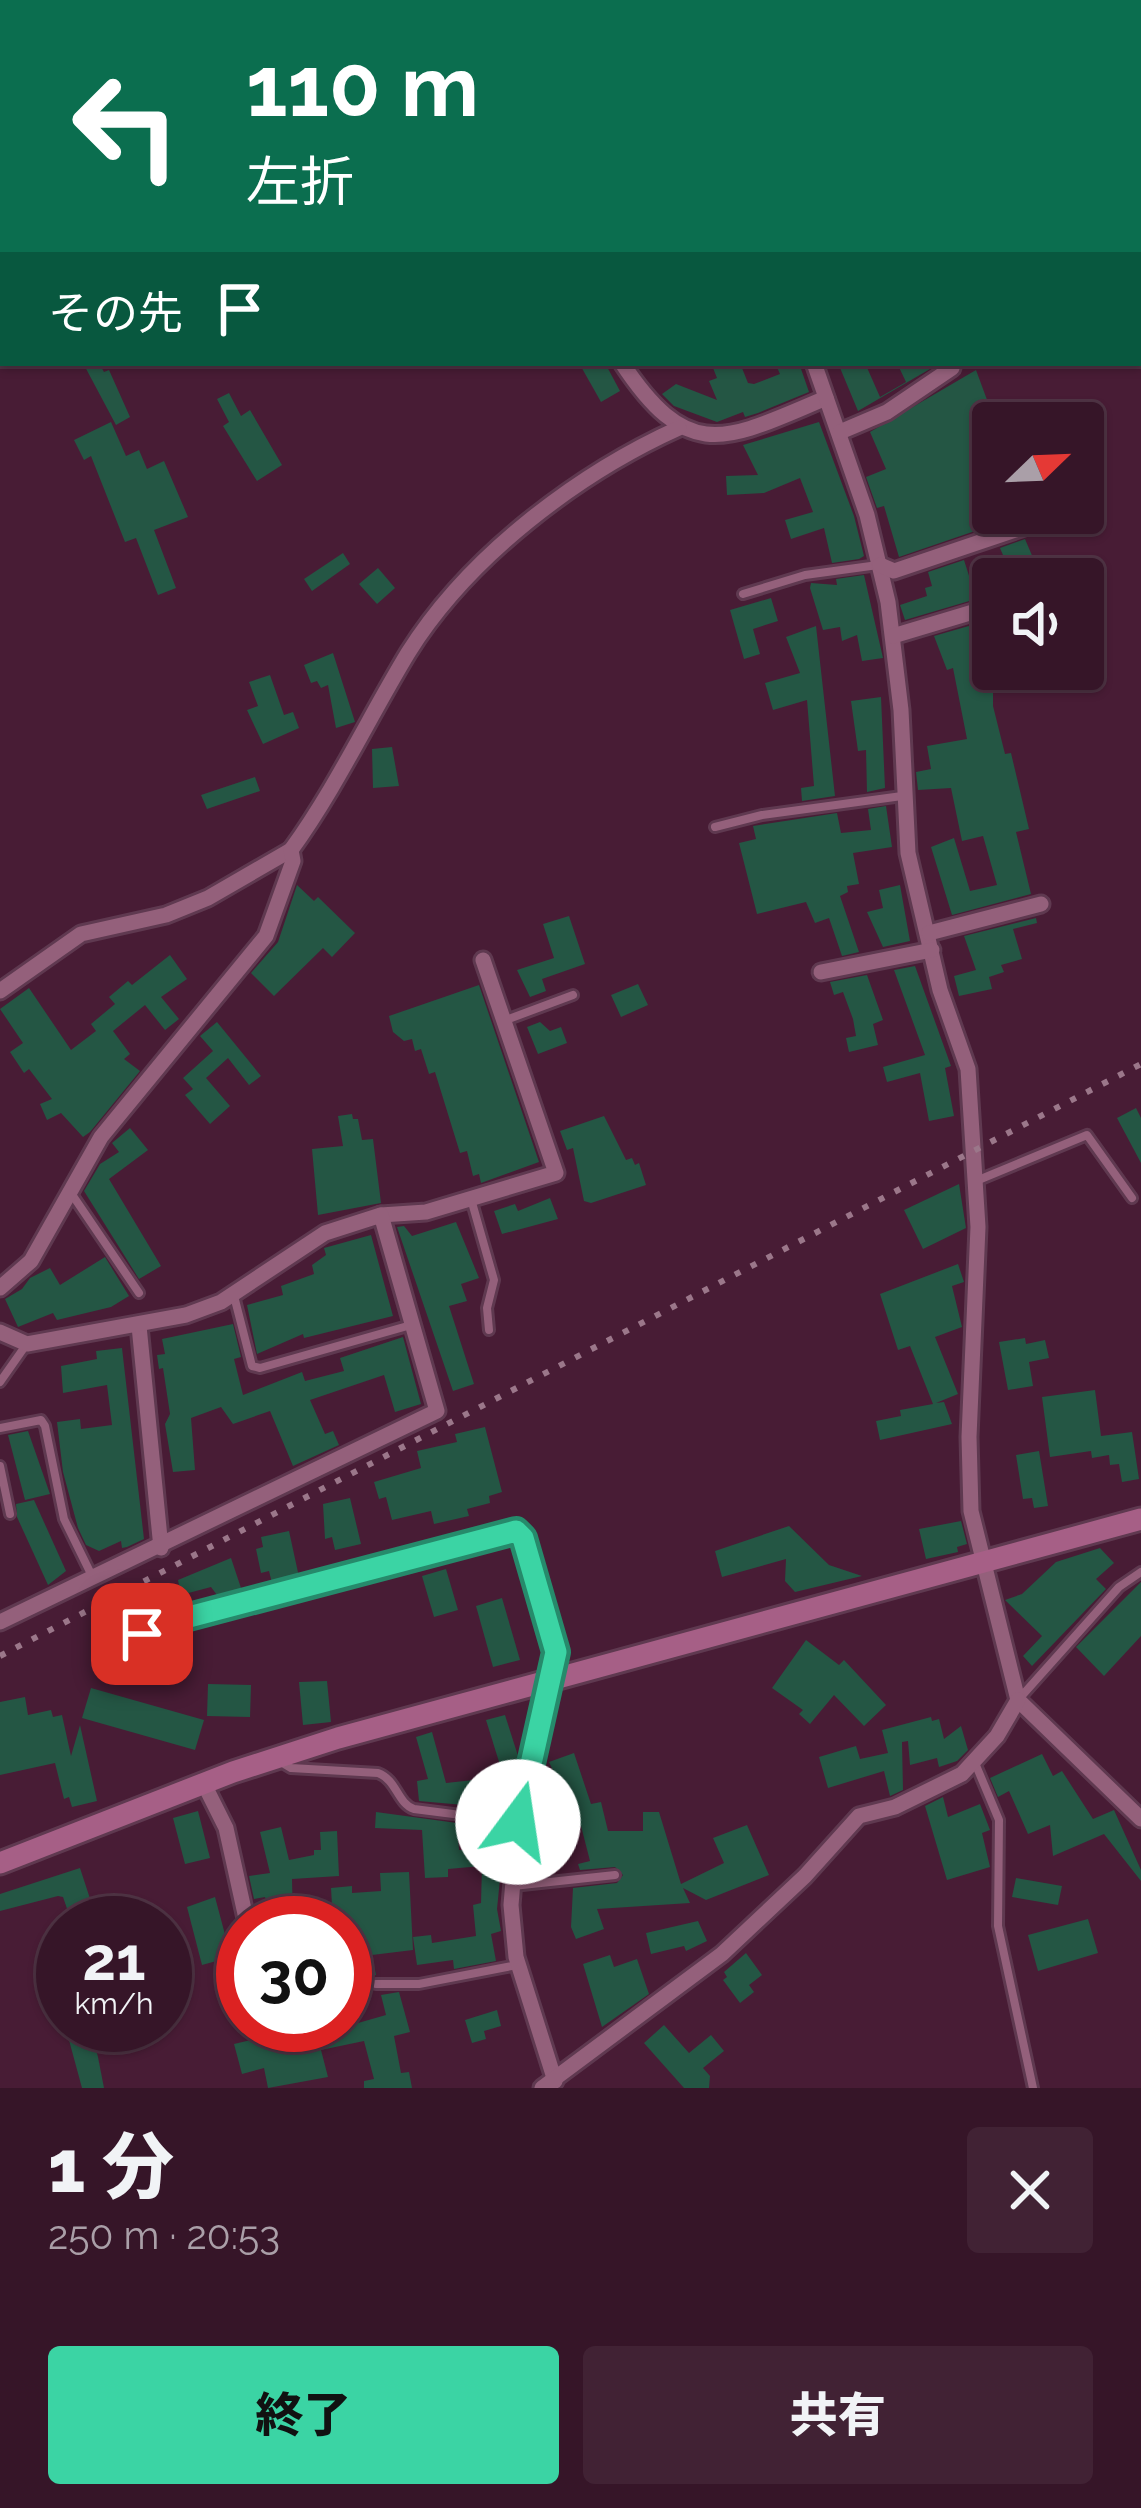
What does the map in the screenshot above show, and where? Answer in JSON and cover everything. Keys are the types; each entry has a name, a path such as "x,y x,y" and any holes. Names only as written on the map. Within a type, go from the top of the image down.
{"street":[{"path":"624,366 655,409 679,428 725,436 826,398"},
{"path":"815,366 880,565 902,710 902,796 908,853 940,989 968,1069 978,1272 969,1437 971,1510 1018,1700 1141,1819"},
{"path":"840,432 887,412 952,368"},
{"path":"0,991 81,934 166,915 208,898 291,850 322,807 410,650 468,575 579,482 679,428"},
{"path":"880,565 894,572 1004,534"},
{"path":"893,636 972,612"},
{"path":"0,1288 32,1261 101,1137 266,936 292,862 291,850"},
{"path":"821,972 1042,904"},
{"path":"0,1332 27,1344 186,1315 233,1293 325,1233 381,1215 426,1211 556,1173 483,960"},
{"path":"0,1622 437,1411 381,1215"},
{"path":"139,1326 160,1548"},
{"path":"0,1863 274,1758 1141,1519"},
{"path":"398,1559 516,1531 523,1538 556,1652 518,1822 512,1886 518,1964 549,2084 737,1941 806,1876 859,1816 936,1789 975,1763 1018,1700"},
{"path":"204,1784 234,1856 242,1896"}],"lane":[{"path":"743,594 805,575 880,565"},
{"path":"715,827 762,814 902,796"},
{"path":"505,1020 573,995"},
{"path":"974,1182 1088,1135 1132,1198"},
{"path":"70,1192 139,1293"},
{"path":"470,1197 494,1280 487,1308 490,1330"},
{"path":"233,1293 252,1366 260,1368 412,1324"},
{"path":"0,1382 27,1344"},
{"path":"0,1428 41,1420 45,1426 64,1519 94,1579"},
{"path":"0,1466 10,1514"},
{"path":"142,1634 166,1623 398,1559"},
{"path":"1018,1700 1120,1587 1141,1572"},
{"path":"274,1758 291,1768 378,1773 414,1809 518,1822"},
{"path":"975,1763 998,1820 998,1926 1033,2088"},
{"path":"512,1886 615,1875"},
{"path":"376,1984 419,1984 518,1964"}],"building":[{"path":"85,366 109,370 130,417 116,425"},
{"path":"581,366 607,366 620,391 601,402"},
{"path":"712,366 741,366 748,383 754,384 780,374 776,366 800,366 809,392 758,413 745,417 743,412 717,422 674,406 662,394 676,384 717,400 709,381 717,378"},
{"path":"839,366 866,366 880,397 906,382 898,366 928,366 930,369 858,411"},
{"path":"976,370 988,402 972,402 972,532 899,557 884,506 877,508 866,477 886,469 870,432"},
{"path":"229,393 241,416 250,410 282,465 257,481 223,426 229,422 217,399"},
{"path":"111,422 126,456 139,450 147,469 164,461 188,517 154,530 176,588 158,595 136,538 125,542 91,456 84,460 74,440"},
{"path":"819,422 854,516 864,556 859,559 832,563 824,528 791,539 785,520 813,512 800,478 764,493 727,495 726,476 758,475 743,445"},
{"path":"1025,539 1033,558 1004,558 1000,548"},
{"path":"343,553 350,564 312,591 304,579"},
{"path":"964,560 972,600 905,620 900,605 927,596 925,588 932,586 928,572"},
{"path":"378,568 395,588 377,604 359,584"},
{"path":"864,575 883,658 862,661 857,635 842,641 840,627 823,630 810,588 811,583 837,585 836,579"},
{"path":"771,598 778,621 753,629 760,654 744,659 730,610"},
{"path":"972,625 972,690 993,690 1005,754 1011,753 1029,829 1016,832 1031,894 952,915 931,847 954,838 970,891 997,885 983,836 962,841 951,788 918,790 916,772 931,769 927,746 967,739 953,668 947,670 934,636"},
{"path":"816,626 835,796 802,801 801,788 814,786 807,700 773,710 765,683 800,673 786,637"},
{"path":"333,653 355,722 336,728 328,685 321,688 317,681 311,683 304,665"},
{"path":"270,675 284,715 293,712 299,728 263,744 247,710 258,706 249,682"},
{"path":"881,697 885,788 867,792 866,750 858,751 851,701"},
{"path":"392,747 399,786 373,788 372,749"},
{"path":"255,777 260,791 207,809 201,795"},
{"path":"886,806 892,847 853,853 859,884 847,886 848,892 840,896 859,952 842,956 829,918 815,923 806,902 757,914 739,843 756,839 753,826 837,813 841,833 871,830 868,809"},
{"path":"297,885 314,901 318,897 355,933 332,957 323,948 274,996 251,973 278,942"},
{"path":"900,885 910,941 883,947 867,912 883,908 879,890"},
{"path":"569,916 585,964 542,979 546,991 530,997 517,970 554,958 543,924"},
{"path":"1036,918 1037,923 1013,929 1022,959 1001,965 1004,972 989,977 992,989 959,996 954,976 976,970 964,936"},
{"path":"170,955 187,979 161,997 179,1019 165,1030 145,1005 113,1031 130,1054 124,1059 140,1071 90,1132 83,1137 61,1113 47,1120 40,1104 52,1099 10,1052 23,1043 0,1009 29,988 71,1050 96,1031 91,1024 115,1004 109,997"},
{"path":"915,966 951,1066 945,1068 954,1116 929,1121 920,1073 887,1082 883,1067 925,1055 894,970"},
{"path":"867,975 883,1020 873,1024 878,1045 849,1052 846,1038 856,1036 853,1019 843,992 834,995 830,982"},
{"path":"638,984 648,1005 621,1017 611,995"},
{"path":"479,985 539,1162 481,1183 479,1174 473,1176 467,1151 460,1153 435,1072 429,1074 421,1049 415,1051 412,1039 404,1041 393,1032 389,1016"},
{"path":"217,1022 261,1076 249,1085 228,1058 206,1078 230,1106 210,1124 185,1095 193,1089 183,1078 213,1051 200,1036"},
{"path":"540,1022 550,1031 561,1027 567,1043 538,1054 527,1027"},
{"path":"1136,1108 1141,1118 1141,1163 1117,1118"},
{"path":"352,1114 358,1119 362,1140 373,1139 381,1203 318,1215 312,1149 343,1146 338,1116"},
{"path":"604,1116 626,1160 639,1163 646,1185 591,1203 584,1201 573,1148 567,1150 560,1131"},
{"path":"130,1128 148,1150 109,1179 161,1266 139,1279 84,1191 100,1164 119,1152 112,1143"},
{"path":"959,1184 966,1228 923,1249 904,1210"},
{"path":"550,1198 558,1219 502,1234 494,1211 515,1204 518,1211"},
{"path":"456,1222 479,1278 461,1284 467,1301 449,1306 474,1384 453,1391 397,1227 404,1226 412,1236"},
{"path":"371,1235 393,1316 304,1338 303,1334 257,1354 247,1305 283,1295 281,1286 314,1274 312,1265 326,1255 324,1248"},
{"path":"105,1257 129,1296 111,1307 57,1320 53,1313 18,1327 5,1299 30,1278 50,1268 60,1285"},
{"path":"958,1264 964,1282 952,1286 962,1327 935,1337 958,1394 936,1403 944,1402 952,1424 880,1440 876,1421 901,1416 900,1410 933,1404 910,1346 898,1350 880,1294"},
{"path":"233,1324 241,1357 234,1359 243,1395 302,1372 305,1381 344,1371 340,1358 403,1337 421,1404 395,1412 384,1375 310,1400 325,1434 333,1431 339,1445 293,1466 270,1411 233,1424 221,1407 191,1418 195,1470 173,1472 165,1424 170,1414 157,1355 165,1354 162,1339"},
{"path":"1025,1338 1026,1344 1045,1340 1049,1358 1029,1362 1033,1386 1008,1390 999,1342"},
{"path":"122,1348 144,1539 122,1548 121,1541 99,1551 86,1545 78,1528 63,1472 57,1422 80,1419 81,1429 112,1425 107,1385 63,1393 61,1366 97,1359 96,1351"},
{"path":"1095,1390 1101,1436 1132,1432 1139,1479 1122,1482 1119,1464 1110,1465 1109,1455 1092,1458 1091,1451 1050,1457 1042,1397"},
{"path":"485,1427 502,1492 489,1496 490,1503 467,1509 469,1516 434,1524 431,1511 392,1520 386,1497 379,1499 374,1482 421,1468 417,1451 457,1442 455,1434"},
{"path":"28,1431 50,1494 25,1500 8,1435"},
{"path":"1039,1451 1048,1506 1034,1508 1032,1498 1023,1499 1016,1455"},
{"path":"350,1498 361,1544 335,1550 332,1537 325,1539 323,1504"},
{"path":"34,1500 66,1571 48,1585 17,1517 16,1504"},
{"path":"961,1521 967,1544 957,1547 958,1552 926,1559 919,1529"},
{"path":"789,1526 829,1565 862,1576 795,1592 785,1581 786,1559 722,1577 715,1551"},
{"path":"289,1531 299,1577 272,1583 269,1571 261,1573 256,1549 263,1547 261,1537"},
{"path":"1100,1548 1114,1563 1096,1579 1106,1589 1032,1666 1023,1656 1042,1636 1005,1600 1022,1594 1056,1562"},
{"path":"231,1558 242,1591 220,1599 211,1587 181,1595 178,1580"},
{"path":"446,1569 458,1610 434,1617 422,1576"},
{"path":"1141,1582 1141,1636 1104,1676 1076,1647"},
{"path":"152,1593 159,1607 98,1636 92,1624"},
{"path":"502,1598 520,1660 493,1667 476,1606"},
{"path":"806,1640 839,1665 844,1660 886,1705 864,1726 834,1695 810,1724 799,1714 803,1710 772,1688"},
{"path":"327,1681 331,1722 303,1725 299,1682"},
{"path":"208,1684 251,1685 250,1717 207,1716"},
{"path":"91,1688 204,1720 195,1750 82,1718"},
{"path":"25,1697 28,1715 51,1710 53,1717 62,1715 71,1756 80,1725 97,1801 72,1807 69,1797 64,1799 55,1763 0,1775 0,1702"},
{"path":"505,1715 519,1759 500,1765 486,1720"},
{"path":"931,1717 932,1721 939,1719 944,1739 961,1726 968,1750 957,1761 939,1767 937,1758 910,1765 908,1741 902,1742 903,1790 890,1796 884,1771 828,1788 819,1757 856,1746 860,1759 888,1753 882,1730"},
{"path":"432,1732 446,1783 483,1779 486,1807 419,1801 417,1781 428,1779 416,1737"},
{"path":"574,1753 591,1804 601,1802 608,1831 643,1831 643,1812 659,1812 681,1884 724,1863 713,1838 747,1825 769,1875 706,1900 683,1888 690,1903 597,1909 604,1929 576,1939 571,1927 573,1888 617,1883 623,1875 615,1867 580,1870 578,1864 590,1861 581,1826 563,1831 558,1813 571,1809 549,1762"},
{"path":"1042,1754 1053,1776 1062,1771 1093,1819 1114,1810 1141,1870 1141,1881 1104,1834 1053,1856 1050,1825 1028,1834 1009,1791 998,1797 990,1778"},
{"path":"943,1797 948,1817 980,1804 990,1830 982,1833 990,1867 947,1880 925,1806"},
{"path":"198,1811 210,1858 185,1864 173,1818"},
{"path":"376,1812 457,1823 459,1850 487,1851 490,1828 505,1829 497,1909 501,1931 491,1934 496,1961 454,1969 453,1960 417,1965 413,1937 431,1935 432,1943 476,1936 473,1905 481,1903 482,1866 448,1869 448,1877 425,1878 422,1830 375,1828"},
{"path":"281,1827 289,1860 314,1855 314,1850 321,1850 320,1832 337,1831 339,1876 292,1879 292,1896 253,1896 249,1876 270,1873 260,1832"},
{"path":"80,1868 89,1896 36,1896 36,1902 0,1911 0,1894"},
{"path":"409,1872 413,1950 372,1955 372,1896 331,1896 331,1888 352,1886 352,1893 381,1891 380,1873"},
{"path":"1016,1878 1062,1886 1058,1905 1012,1897"},
{"path":"215,1897 216,1961 202,1965 192,1905"},
{"path":"1088,1919 1098,1953 1038,1971 1028,1935"},
{"path":"698,1921 707,1941 686,1951 684,1946 651,1954 646,1933"},
{"path":"746,1953 762,1975 749,1985 754,1992 740,2003 723,1980 724,1972"},
{"path":"610,1955 614,1967 637,1959 649,1994 602,2027 583,1964"},
{"path":"399,1992 410,2032 394,2036 401,2073 409,2072 412,2088 364,2088 364,2081 374,2079 367,2052 372,2052 372,2019 386,2015 381,1995"},
{"path":"497,2010 501,2026 484,2031 486,2039 472,2043 465,2020"},
{"path":"664,2025 689,2053 711,2035 724,2051 703,2068 710,2076 709,2088 684,2088 644,2043"},
{"path":"72,2052 97,2052 104,2088 82,2088"},
{"path":"236,2052 322,2052 328,2077 268,2088 264,2068 242,2074"}],"railway":[{"path":"0,1656 1141,1064"}],"route":[{"path":"142,1634 166,1623 398,1559 516,1531 523,1538 556,1652 518,1822"}]}
